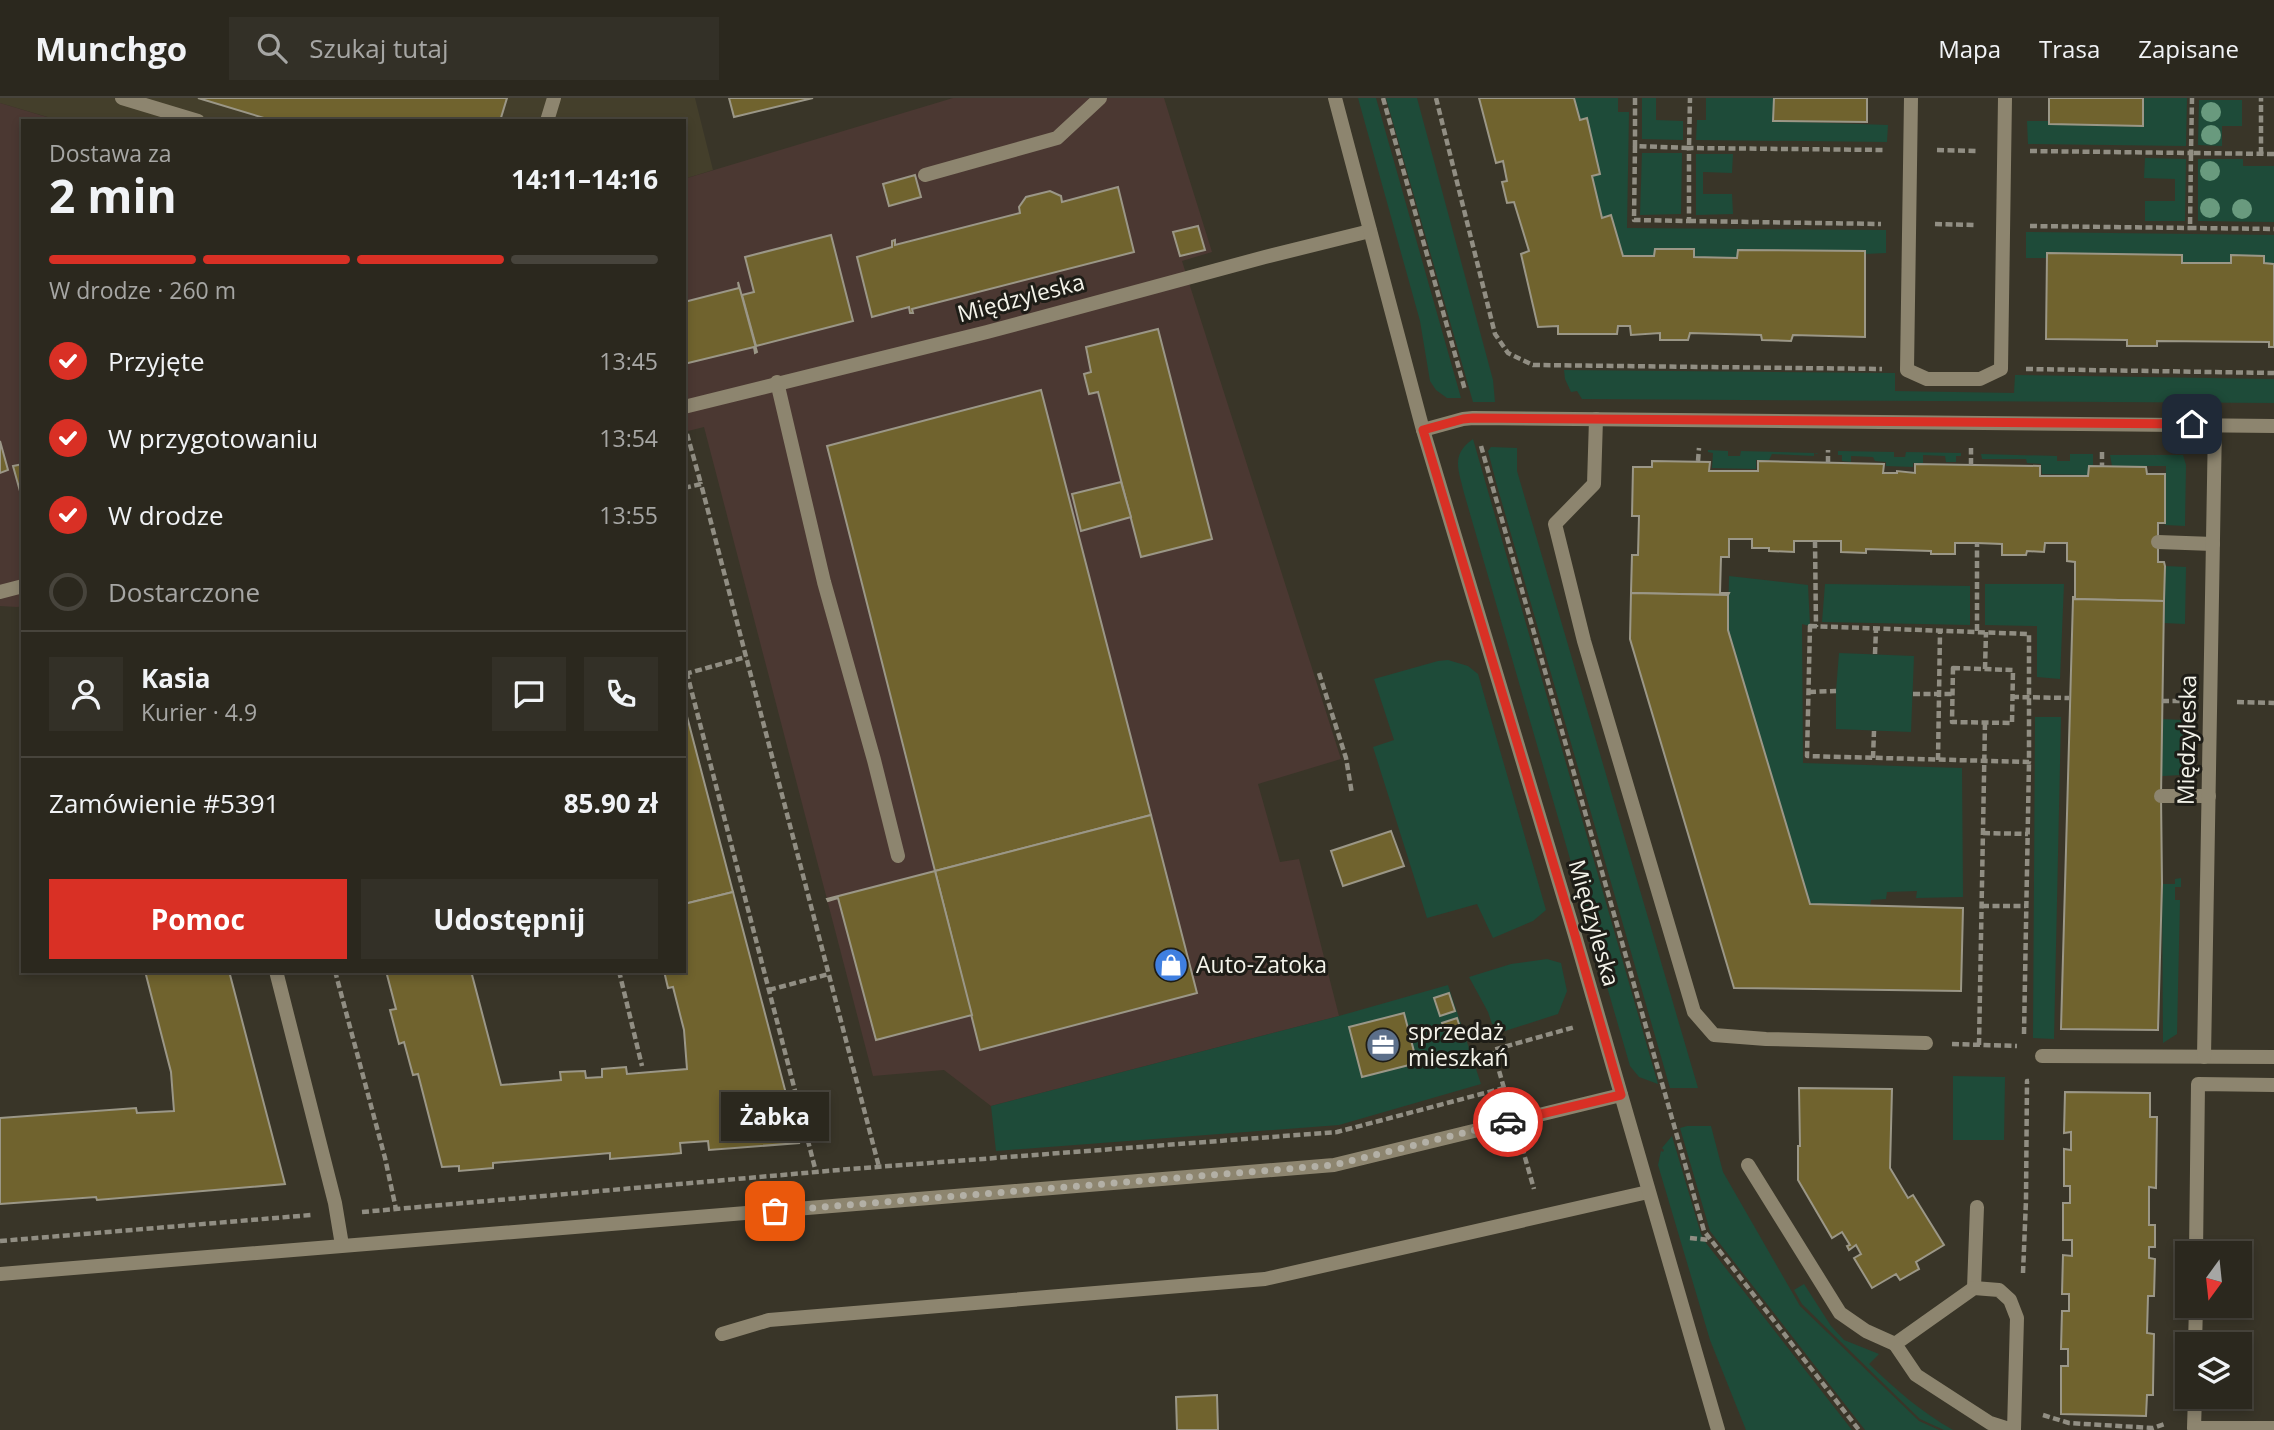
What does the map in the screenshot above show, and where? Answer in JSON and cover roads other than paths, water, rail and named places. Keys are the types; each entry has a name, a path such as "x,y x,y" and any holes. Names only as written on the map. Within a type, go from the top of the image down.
{"street":[{"path":"122,98 191,119"},
{"path":"548,119 554,98"},
{"path":"925,175 1057,138 1100,98"},
{"name":"Międzyleska","path":"1335,98 1423,430 1718,1430"},
{"path":"1912,98 1907,370 1927,379 1980,379 2001,369 2005,98"},
{"name":"Międzyleska","path":"686,406 987,332 1370,231"},
{"path":"777,382 824,582 898,856"},
{"path":"1423,430 1473,418 2274,426"},
{"path":"1596,419 1594,484 1555,524 1584,641 1693,1012 1714,1035 1766,1040 1926,1043"},
{"name":"Międzyleska","path":"2204,1057 2215,424"},
{"path":"2158,542 2213,544"},
{"path":"0,592 21,587"},
{"path":"2161,796 2209,796"},
{"path":"277,973 337,1214 342,1245"},
{"path":"2042,1056 2274,1057"},
{"path":"2196,1241 2198,1084 2274,1085"},
{"path":"0,1274 1334,1165 1621,1095"},
{"path":"1748,1166 1840,1313 1866,1331 1895,1344 1916,1375 1990,1423 2013,1430 2017,1318 2010,1300 1999,1290 1974,1288 1895,1344"},
{"path":"722,1334 769,1320 1265,1279 1648,1192"},
{"path":"1974,1288 1977,1207"},
{"path":"2194,1409 2193,1429 2274,1429"}],"place":[{"name":"Auto-Zatoka","path":"1171,965"},
{"name":"sprzedaż mieszkań","path":"1383,1045"},
{"name":"Żabka","path":"775,1211"}]}
